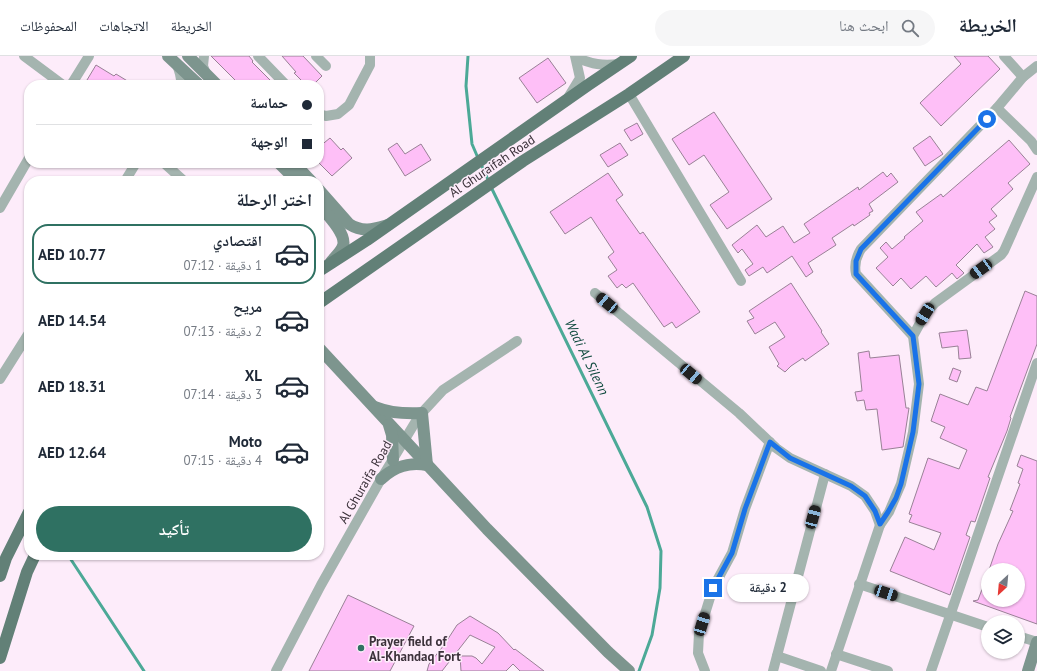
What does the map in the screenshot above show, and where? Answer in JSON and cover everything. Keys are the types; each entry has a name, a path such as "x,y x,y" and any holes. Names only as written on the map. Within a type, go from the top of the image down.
{"main road":[{"name":"Al Ghuraifah Road","path":"324,268 631,56"},
{"name":"Al Ghuraifah Road","path":"324,299 523,161 629,94 684,56"},
{"path":"0,576 6,558 24,522"},
{"path":"0,658 27,572 33,560"}],"street":[{"path":"24,56 56,80"},
{"path":"74,80 89,56"},
{"path":"188,56 212,80"},
{"path":"204,56 203,66 206,74"},
{"path":"258,56 281,80"},
{"path":"316,56 326,66"},
{"path":"324,115 338,114 349,105 370,64 370,56"},
{"path":"1004,56 1023,77"},
{"path":"576,57 592,64 604,66 619,64"},
{"path":"566,101 580,78 576,57"},
{"path":"172,60 180,74 181,80"},
{"path":"172,60 194,80"},
{"path":"831,671 880,524 896,498 901,484 913,432 919,384 913,336 856,274 855,265 858,254 861,249 997,108 1023,77 1037,66"},
{"path":"629,94 741,281"},
{"path":"997,108 1031,141 1037,150"},
{"path":"0,208 24,167"},
{"path":"170,168 178,176"},
{"path":"283,168 291,176"},
{"path":"299,168 306,176"},
{"path":"913,336 925,314 935,303 1001,255 1037,177"},
{"path":"324,196 349,224 356,228 362,230 390,224"},
{"path":"324,211 337,227 343,240 343,246 330,264"},
{"path":"595,293 790,458 851,486 865,496 875,511 880,524"},
{"path":"324,303 331,294"},
{"path":"0,379 24,341"},
{"name":"Al Ghuraifa Road","path":"276,671 321,585 381,479 422,412 444,390 517,341"},
{"path":"324,354 487,529 608,652 629,671"},
{"path":"931,671 1034,380 1037,363"},
{"path":"374,407 392,412 412,414 422,412 427,465"},
{"path":"389,423 392,435 393,460"},
{"path":"704,671 698,653 699,633 713,588 732,553 745,509 770,442"},
{"path":"381,479 389,472 407,464 417,463 427,465"},
{"path":"773,671 825,474"},
{"path":"0,562 12,536 24,520"},
{"path":"859,584 981,624"},
{"path":"1025,638 1037,642 1028,671"},
{"path":"836,654 888,671"},
{"path":"777,656 821,671"}],"building":[{"path":"211,56 249,56 253,61 252,62 270,80 235,80"},
{"path":"282,56 303,56 322,76 318,80 301,80 294,73 296,72"},
{"path":"954,56 988,56 1000,69 941,126 920,103 961,64"},
{"path":"548,58 566,83 537,103 519,78"},
{"path":"96,65 114,76 116,74 126,80 87,80"},
{"path":"714,112 772,199 727,229 710,205 729,192 704,155 689,165 672,139"},
{"path":"637,123 643,134 631,141 624,130"},
{"path":"930,136 943,154 925,166 913,148"},
{"path":"330,138 341,150 343,148 352,158 332,176 324,168 324,143"},
{"path":"1009,140 1030,164 1008,183 1013,189 991,209 997,216 989,222 995,229 985,237 993,247 984,253 977,244 956,265 964,273 957,279 952,273 936,287 926,276 911,289 901,278 893,286 876,268 888,257 880,248 886,242 892,249 923,221 916,212 941,194 943,197"},
{"path":"397,143 405,154 421,144 431,160 405,176 388,149"},
{"path":"620,143 628,155 608,167 600,155"},
{"path":"883,172 887,177 891,173 898,182 869,204 873,211 869,213 870,215 832,238 836,245 808,263 813,272 806,277 792,256 767,273 763,267 749,276 745,270 753,264 742,249 738,253 732,245 757,225 766,237 783,226 794,243 810,233 804,224 858,187 859,190"},
{"path":"608,173 623,195 616,200 640,234 643,232 700,312 676,328 672,322 664,327 633,283 626,288 622,284 617,288 608,276 617,270 608,257 614,252 591,217 565,234 550,212"},
{"path":"791,283 829,344 805,361 803,358 785,372 777,366 779,364 769,347 785,337 775,322 755,334 747,321 754,318 749,311"},
{"path":"1025,291 1037,296 1037,344 1010,417 1007,431 988,477 990,478 975,522 971,521 966,535 970,537 950,595 890,571 905,537 934,550 941,533 909,522 912,515 909,514 928,458 959,469 967,450 940,438 945,427 931,421 940,394 968,405 976,387 987,391"},
{"path":"967,330 971,358 959,359 958,346 942,348 939,333"},
{"path":"869,351 870,358 899,355 906,408 909,408 903,447 882,450 877,409 866,410 864,400 857,401 855,392 862,391 858,353"},
{"path":"953,368 961,371 957,382 949,379"},
{"path":"1021,455 1037,461 1037,624 1025,620 1025,615 1012,615 990,607 1025,607 1025,563 991,563 998,544 1013,511 1010,510 1020,484 1018,483 1023,469 1017,466"},
{"path":"981,592 981,604 973,601 978,600"},
{"name":"Prayer field of Al-Khandaq Fort","path":"348,595 414,626 390,671 309,671"},
{"path":"470,616 498,633 514,650 515,649 544,671 520,671 513,664 506,671 461,671 460,656 472,656 482,664 495,647 470,635 442,671 427,671 429,664 457,625"}],"waterway":[{"name":"Wadi Al Silenn","path":"468,56 466,86 472,144 478,158"},
{"name":"Wadi Al Silenn","path":"481,164 489,182"},
{"name":"Wadi Al Silenn","path":"491,187 647,507 661,551 660,588 652,635 639,671"},
{"path":"71,560 144,671"}],"place":[{"name":"Prayer field of Al-Khandaq Fort","path":"361,648"}],"route":[{"path":"713,588 720,572 732,553 745,509 770,442 790,458 851,486 865,496 875,511 880,524 888,512 896,498 901,484 913,432 919,384 913,336 856,274 856,261 861,249 987,119"}]}
